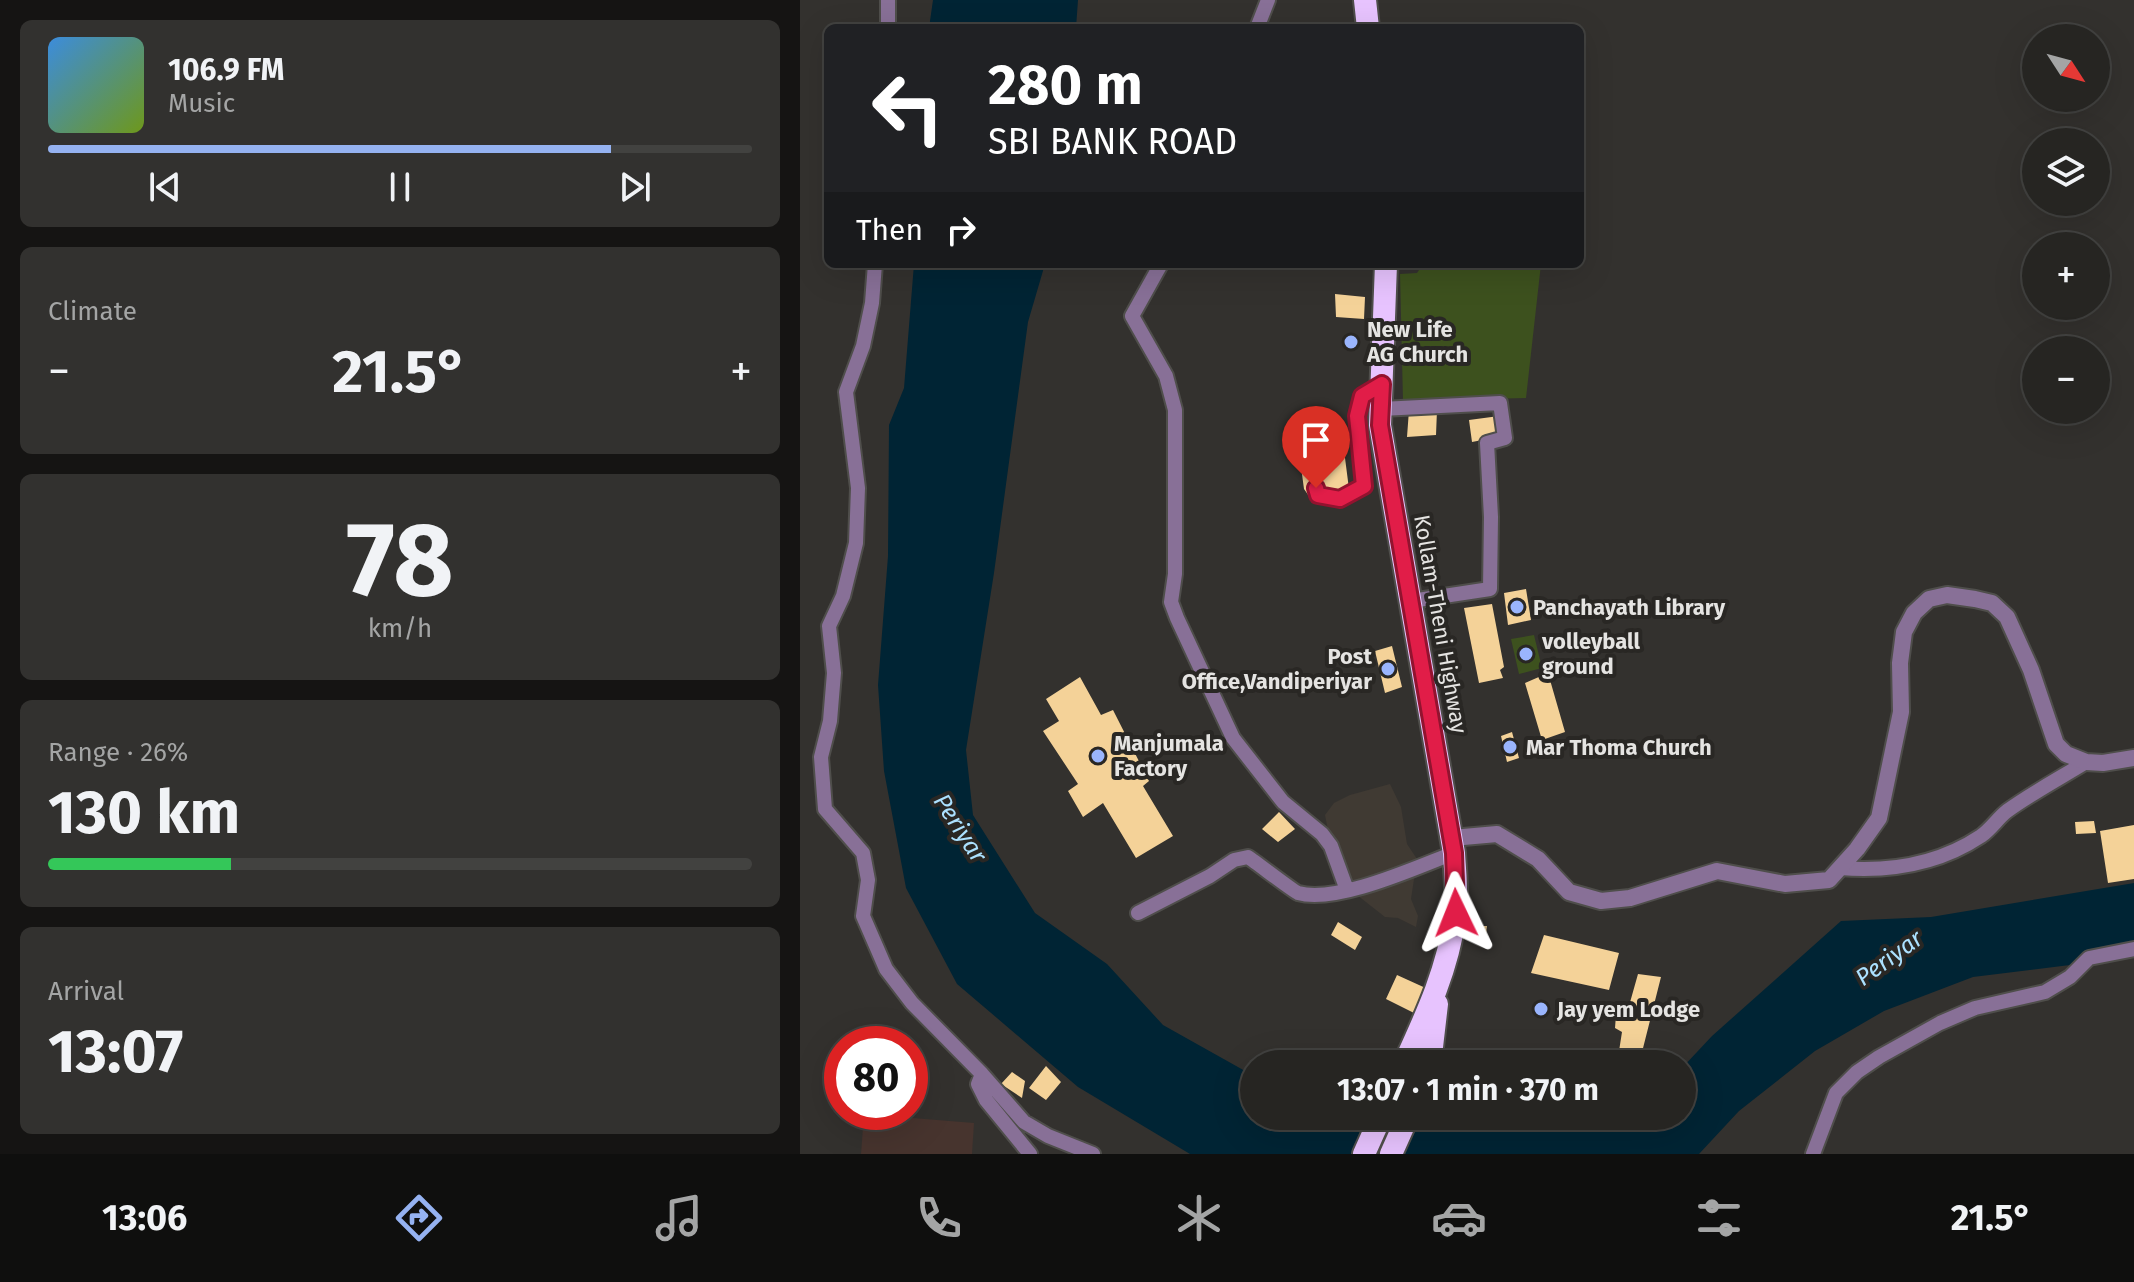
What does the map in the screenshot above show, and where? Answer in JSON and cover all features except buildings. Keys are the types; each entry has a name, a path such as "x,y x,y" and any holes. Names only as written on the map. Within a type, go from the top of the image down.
{"highway":[{"path":"1365,0 1368,24"},
{"name":"Kollam-Theni Highway","path":"1386,268 1380,425 1453,846 1456,913 1437,991"},
{"path":"1410,1050 1437,991"},
{"path":"1432,1050 1437,991"},
{"path":"1364,1154 1375,1130"},
{"path":"1391,1154 1402,1130"}],"street":[{"path":"888,0 888,24"},
{"path":"1259,24 1268,0"},
{"path":"875,268 872,303 863,346 846,392 858,488 856,543 843,596 829,626 834,673 830,721 821,757 825,809 863,853 868,880 863,916 886,969 912,1003 1024,1122 1048,1136 1093,1154"},
{"path":"1159,268 1132,316 1166,376 1175,410 1175,574 1171,602 1233,738 1283,802 1322,834 1331,846 1347,890"},
{"path":"1316,488 1318,495 1340,499 1364,486 1357,416 1362,396 1382,384"},
{"path":"1381,409 1500,403 1502,408 1505,438 1487,443 1491,517 1490,589 1411,601"},
{"path":"1138,913 1210,876 1234,860 1248,857 1296,893 1317,894 1347,890 1390,878 1453,846 1497,834 1538,859 1569,892 1601,901 1630,898 1717,871 1785,884 1829,880 1879,818 1901,712 1900,663 1904,632 1914,613 1929,599 1947,595 1992,603 2007,617 2031,670 2056,744 2066,754 2086,762 2103,763 2134,758"},
{"path":"1840,868 1870,871 1914,865 1960,848 1984,834 2005,812 2086,762"},
{"path":"1813,1154 1836,1093 1857,1072 1879,1057 1940,1023 1975,1008 2045,992 2070,977 2089,958 2134,949"},
{"path":"982,1074 978,1084 986,1100 1030,1154"}],"shaded area":[{"path":"1390,784 1401,807 1407,844 1417,859 1411,899 1418,916 1416,927 1398,918 1385,917 1357,895 1328,830 1325,815 1334,803 1350,795"},
{"path":"928,1119 974,1123 972,1154 861,1154 863,1130 928,1130"}],"green space":[{"path":"1420,268 1541,268 1526,398 1403,401 1400,274 1417,273"},
{"name":"volleyball ground","path":"1534,635 1542,668 1519,674 1511,639"}],"water":[{"path":"933,0 1078,0 1076,24 930,24"},
{"name":"Periyar","path":"914,268 1044,268 1028,322 966,750 973,815 1035,913 1107,964 1163,1025 1240,1068 1240,1130 1696,1130 1696,1053 1841,921 1931,917 2134,883 2134,957 1973,977 1884,1011 1815,1051 1739,1111 1699,1154 1190,1154 1078,1087 957,984 906,888 884,771 878,685 888,556 889,425 904,388"}],"place":[{"name":"New Life AG Church","path":"1351,342"},
{"name":"Panchayath Library","path":"1517,607"},
{"name":"volleyball ground","path":"1526,654"},
{"name":"Post Office,Vandiperiyar","path":"1388,669"},
{"name":"Mar Thoma Church","path":"1510,747"},
{"name":"Manjumala Factory","path":"1098,756"},
{"name":"Jay yem Lodge","path":"1541,1009"}],"route":[{"path":"1316,488 1318,495 1340,499 1364,486 1357,416 1362,396 1382,384 1380,425 1454,853 1456,913"}]}
